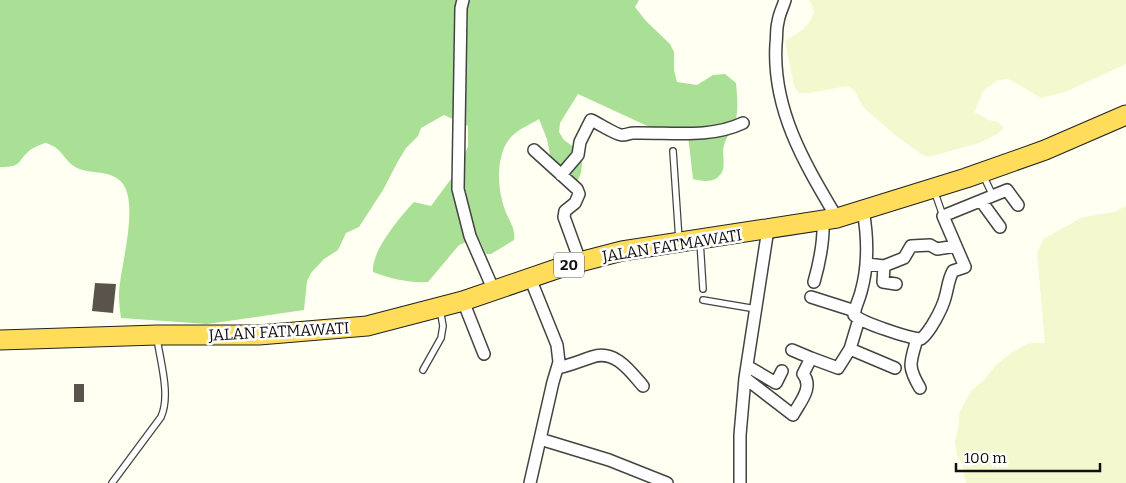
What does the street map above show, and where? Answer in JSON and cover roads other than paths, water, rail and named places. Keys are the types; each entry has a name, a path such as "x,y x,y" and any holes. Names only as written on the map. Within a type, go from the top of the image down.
{"highway":[{"name":"JALAN FATMAWATI","path":"0,340 157,335 259,335 367,326 463,301 580,262 622,251 830,219 863,210 1045,150 1126,116"}],"street":[{"path":"463,0 461,8 458,188 470,236 494,291"},
{"path":"786,0 778,22 775,60 780,96 787,122 830,219 814,282"},
{"path":"561,175 578,155 580,142 591,120 621,135 632,133 718,132 728,130 743,123"},
{"path":"534,150 577,189 579,194 575,203 565,211 564,217 580,262"},
{"path":"812,297 921,339 938,315 953,271 965,267 943,216 1007,190 1018,205"},
{"path":"981,201 1000,227"},
{"path":"792,350 838,368 850,349 867,264 867,233 863,210"},
{"path":"740,483 740,434 745,378 768,229"},
{"path":"867,264 884,266 904,258 911,246 930,245 937,249 956,246"},
{"path":"884,266 883,282 896,284"},
{"path":"530,278 558,345 559,362 530,483"},
{"path":"463,301 484,354"},
{"path":"917,338 910,366 912,376 920,388"},
{"path":"850,349 895,368"},
{"path":"558,368 592,357 605,356 619,360 627,366 643,386"},
{"path":"745,378 793,415 807,389 808,383 803,374 811,358"},
{"path":"747,366 776,383 782,371"},
{"path":"540,439 609,460 667,483"}],"lane":[{"path":"673,151 679,242"},
{"path":"982,172 993,196"},
{"path":"934,188 943,216"},
{"path":"700,239 703,289"},
{"path":"703,300 756,309"},
{"path":"423,370 441,338 443,326 439,307"},
{"path":"112,483 161,417 165,408 166,397 157,335"}]}
